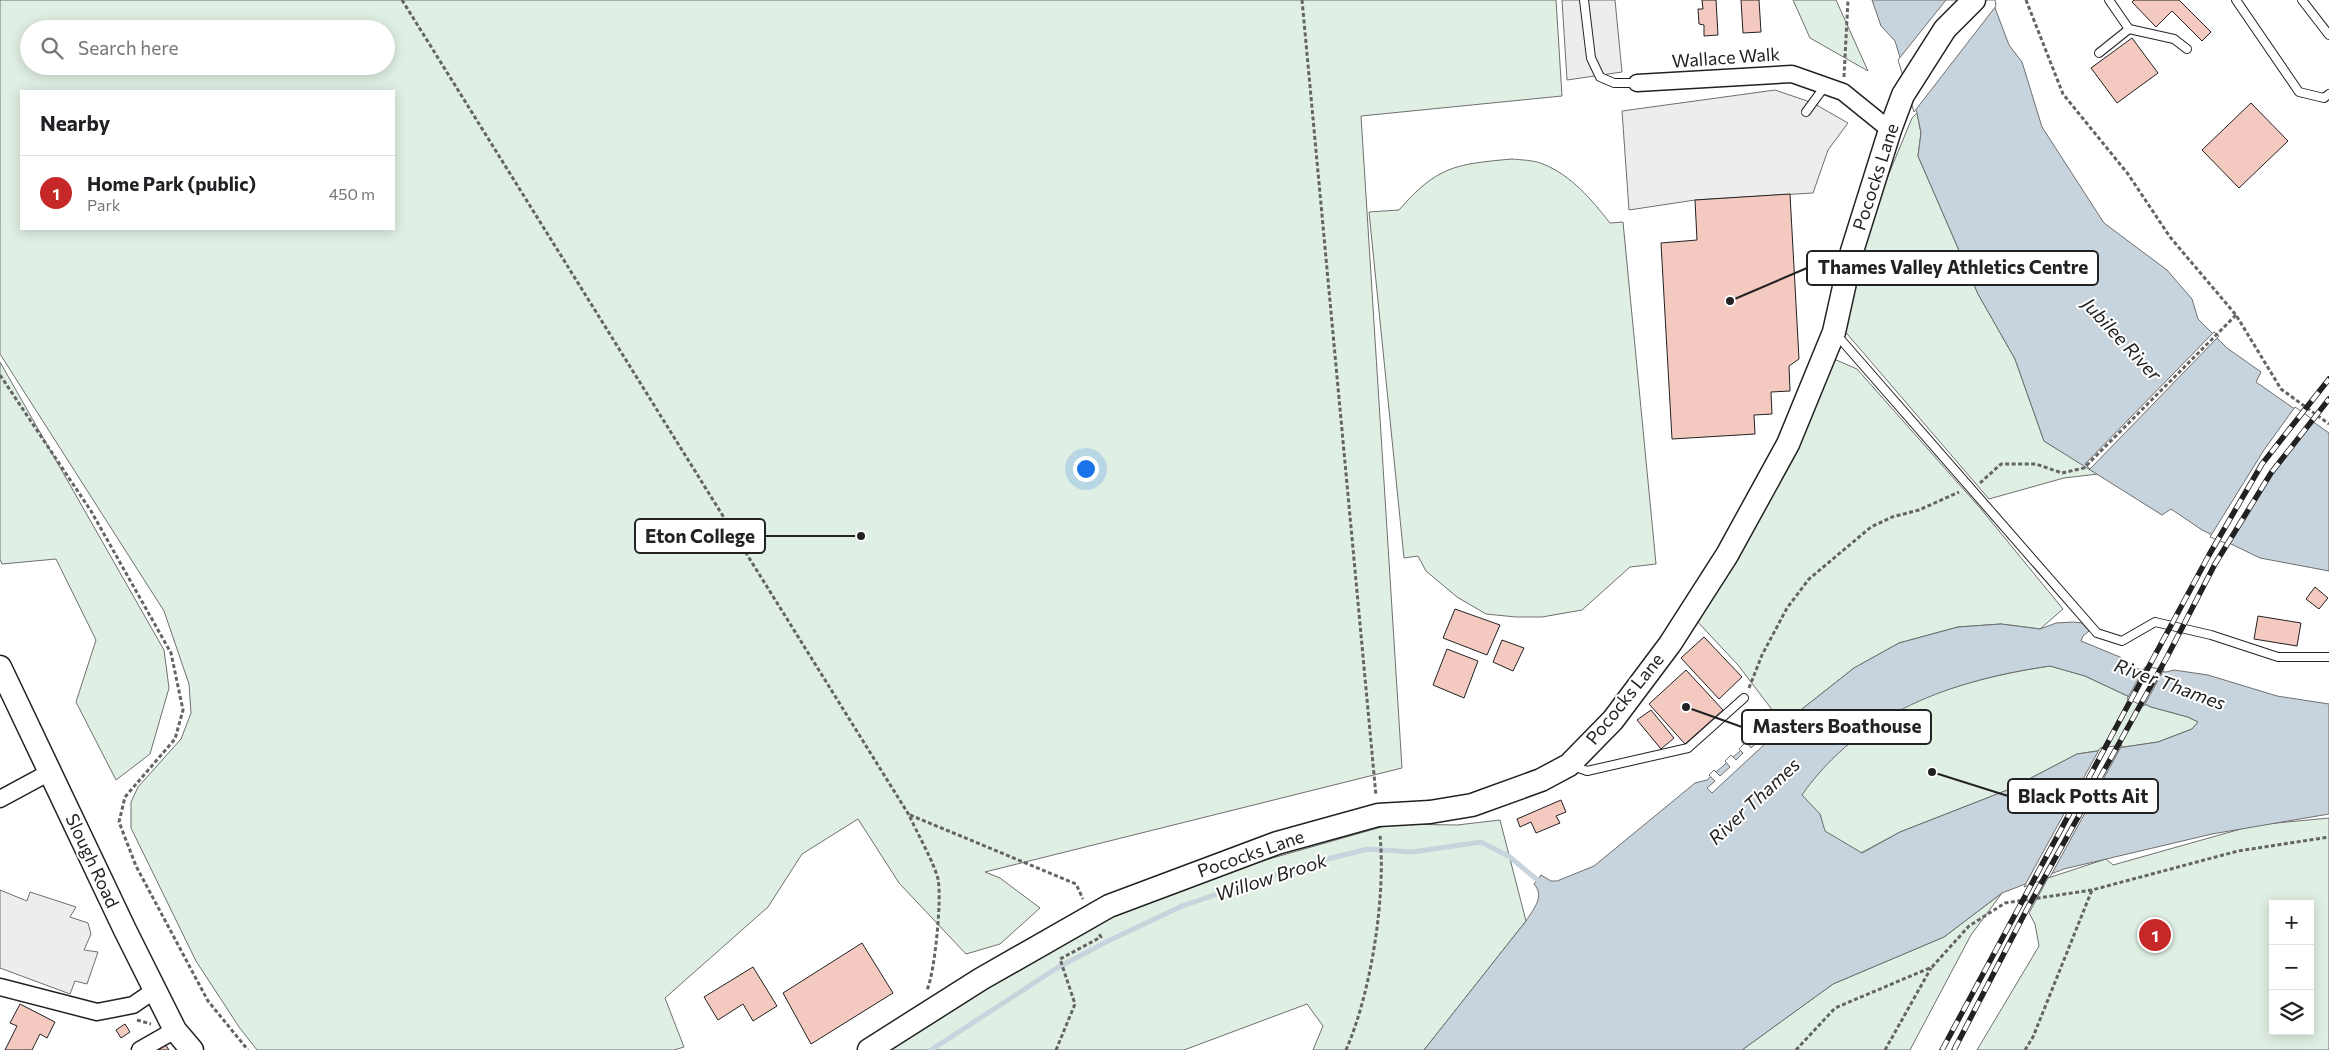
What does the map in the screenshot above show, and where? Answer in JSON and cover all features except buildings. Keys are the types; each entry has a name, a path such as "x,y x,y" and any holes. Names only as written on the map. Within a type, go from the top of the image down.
{"main road":[{"name":"Pococks Lane","path":"869,1050 981,979 1109,906 1277,843 1378,815 1430,812 1472,805 1541,780 1569,765 1618,712 1670,644 1726,555 1788,444 1834,332 1852,251 1890,130 1904,95 1945,29 1974,0"},
{"name":"Slough Road","path":"0,667 155,990 176,1030 192,1050"}],"street":[{"name":"Wallace Walk","path":"1637,83 1792,74 1843,92 1890,130"},
{"path":"0,799 50,772"},
{"path":"0,987 97,1012 133,1005 155,990"},
{"path":"140,1050 176,1030"}],"lane":[{"path":"1584,0 1592,58 1600,77 1614,83 1637,83"},
{"path":"2109,0 2129,29 2174,39 2186,50"},
{"path":"2236,0 2300,92 2324,98 2329,94"},
{"path":"2302,0 2329,35"},
{"path":"2099,53 2129,29"},
{"path":"1806,112 1825,86"},
{"path":"1834,332 2097,633 2122,642 2155,622 2211,635 2278,657 2329,657"},
{"path":"1569,765 1586,771 1688,748 1744,698"}],"path":[{"path":"402,0 909,815 938,879 937,933 932,980 925,994"},
{"path":"1302,0 1378,815"},
{"path":"1843,92 1848,0"},
{"path":"2026,0 2063,94 2128,174 2170,237 2236,315 2281,389 2329,424"},
{"path":"1744,698 1762,655 1787,608 1809,579 1871,527 1892,517 1919,510 1955,492 1972,490 2001,464 2036,464 2062,473 2084,468 2236,315"},
{"path":"0,375 91,511 171,653 183,710 175,739 125,797 119,822 136,866 208,1001 248,1050"},
{"path":"909,815 1076,884 1091,916"},
{"path":"1884,1050 1932,967 1968,926 2005,903 2092,890 2238,851 2329,837"},
{"path":"1346,1050 1356,1028 1374,946 1383,865 1380,840"},
{"path":"2025,1050 2033,1036 2092,890"},
{"path":"1056,1050 1075,1004 1060,959"},
{"path":"1796,1050 1835,1008 1932,967"}],"green space":[{"path":"0,0 1556,0 1562,96 1361,116 1402,768 985,872 1000,878 1040,908 1000,944 966,954 899,883 858,819 802,854 768,907 665,998 684,1047 674,1050 257,1050 239,1027 196,961 131,828 131,802 138,787 181,739 191,713 189,684 164,611 0,354"},
{"path":"1793,0 1836,0 1868,71 1810,38"},
{"path":"1917,113 1921,133 1918,156 1978,294 2015,359 2044,441 2098,474 2064,478 1989,499 1842,328 1876,205 1912,118"},
{"path":"1512,159 1528,160 1553,169 1572,181 1610,223 1623,222 1656,564 1630,567 1582,610 1542,617 1486,614 1457,597 1426,571 1418,556 1404,558 1369,212 1399,210 1425,184 1449,170 1476,163"},
{"path":"1834,359 1857,369 1981,509 2063,609 2040,629 2001,624 1958,627 1899,643 1854,668 1783,724 1738,665 1695,619"},
{"path":"0,362 164,650 169,688 150,754 116,780 76,702 96,640 56,559 2,564 0,559"},
{"path":"2050,666 2085,676 2151,707 2188,717 2198,722 2192,729 2158,742 2077,754 2010,789 1900,832 1861,853 1824,831 1820,814 1801,795 1834,756 1861,733 1885,717 1910,704 1965,684"},
{"path":"2329,818 2329,1050 1977,1050 2039,946 2035,924 2029,913 2048,878 2106,859 2113,865 2255,825"},
{"path":"1500,820 1526,921 1424,1050 1313,1050 1323,1026 1307,1004 1184,1050 890,1050 966,1001 1105,918 1255,863 1392,824 1457,825"},
{"path":"2002,893 1971,935 1910,1050 1742,1050 1833,984 1944,937"}],"shaded area":[{"path":"1562,0 1615,0 1622,72 1567,80"},
{"path":"1775,90 1813,103 1848,123 1828,150 1813,193 1695,200 1629,210 1622,111"},
{"path":"0,890 27,901 30,892 76,907 70,917 88,923 91,934 84,950 98,952 87,984 75,981 70,994 0,968"}],"water":[{"name":"Jubilee River","path":"1872,0 1992,0 2009,45 2022,62 2042,127 2104,223 2167,270 2192,299 2198,319 2227,348 2261,372 2256,382 2329,433 2329,571 2260,558 2202,530 2171,509 2162,515 2044,441 2015,359 1978,294 1918,156 1921,133 1917,113 1895,41 1881,26"},
{"name":"River Thames","path":"2056,623 2082,623 2089,631 2083,636 2081,641 2120,657 2138,669 2166,672 2174,670 2208,675 2277,696 2329,704 2329,814 2212,834 2064,869 2002,893 1944,937 1833,984 1742,1050 1424,1050 1526,921 1537,902 1539,893 1534,884 1541,875 1551,881 1557,881 1594,866 1695,783 1707,780 1773,722 1783,724 1854,668 1899,643 1958,627 2001,624 2040,629","holes":["2050,666 2085,676 2151,707 2188,717 2198,722 2192,729 2158,742 2077,754 2010,789 1900,832 1862,853 1825,831 1820,814 1802,795 1825,766 1880,721 1944,691 1978,680"]}],"pier":[{"path":"1946,0 1995,0 1996,6 1914,112 1898,60"},
{"path":"2214,332 2219,336 2090,469 2085,464"},
{"path":"2295,407 2312,419 2256,497 2228,544 2210,537 2264,450"},
{"path":"2145,667 2164,669 2144,706 2127,699"},
{"path":"1776,725 1780,730 1712,793 1707,788 1715,781 1709,775 1714,770 1720,776 1730,767 1725,761 1731,755 1736,760 1743,753 1739,749 1746,742 1751,748 1761,739 1757,734 1762,730 1766,735"},
{"path":"2122,745 2050,877 2024,887 2100,748"}],"waterway":[{"name":"Willow Brook","path":"931,1050 1057,968 1106,942 1182,906 1307,864 1368,849 1412,852 1481,842 1510,857 1541,883"}],"railway":[{"path":"1942,1050 2209,555 2262,464 2329,379"},
{"path":"1954,1050 2027,909 2167,657 2215,564 2271,473 2329,399"}],"place":[{"name":"Thames Valley Athletics Centre","path":"1730,301"},
{"name":"Eton College","path":"861,536"},
{"name":"Masters Boathouse","path":"1686,707"},
{"name":"Black Potts Ait","path":"1932,772"},
{"name":"Home Park (public)","path":"2155,935"}]}
